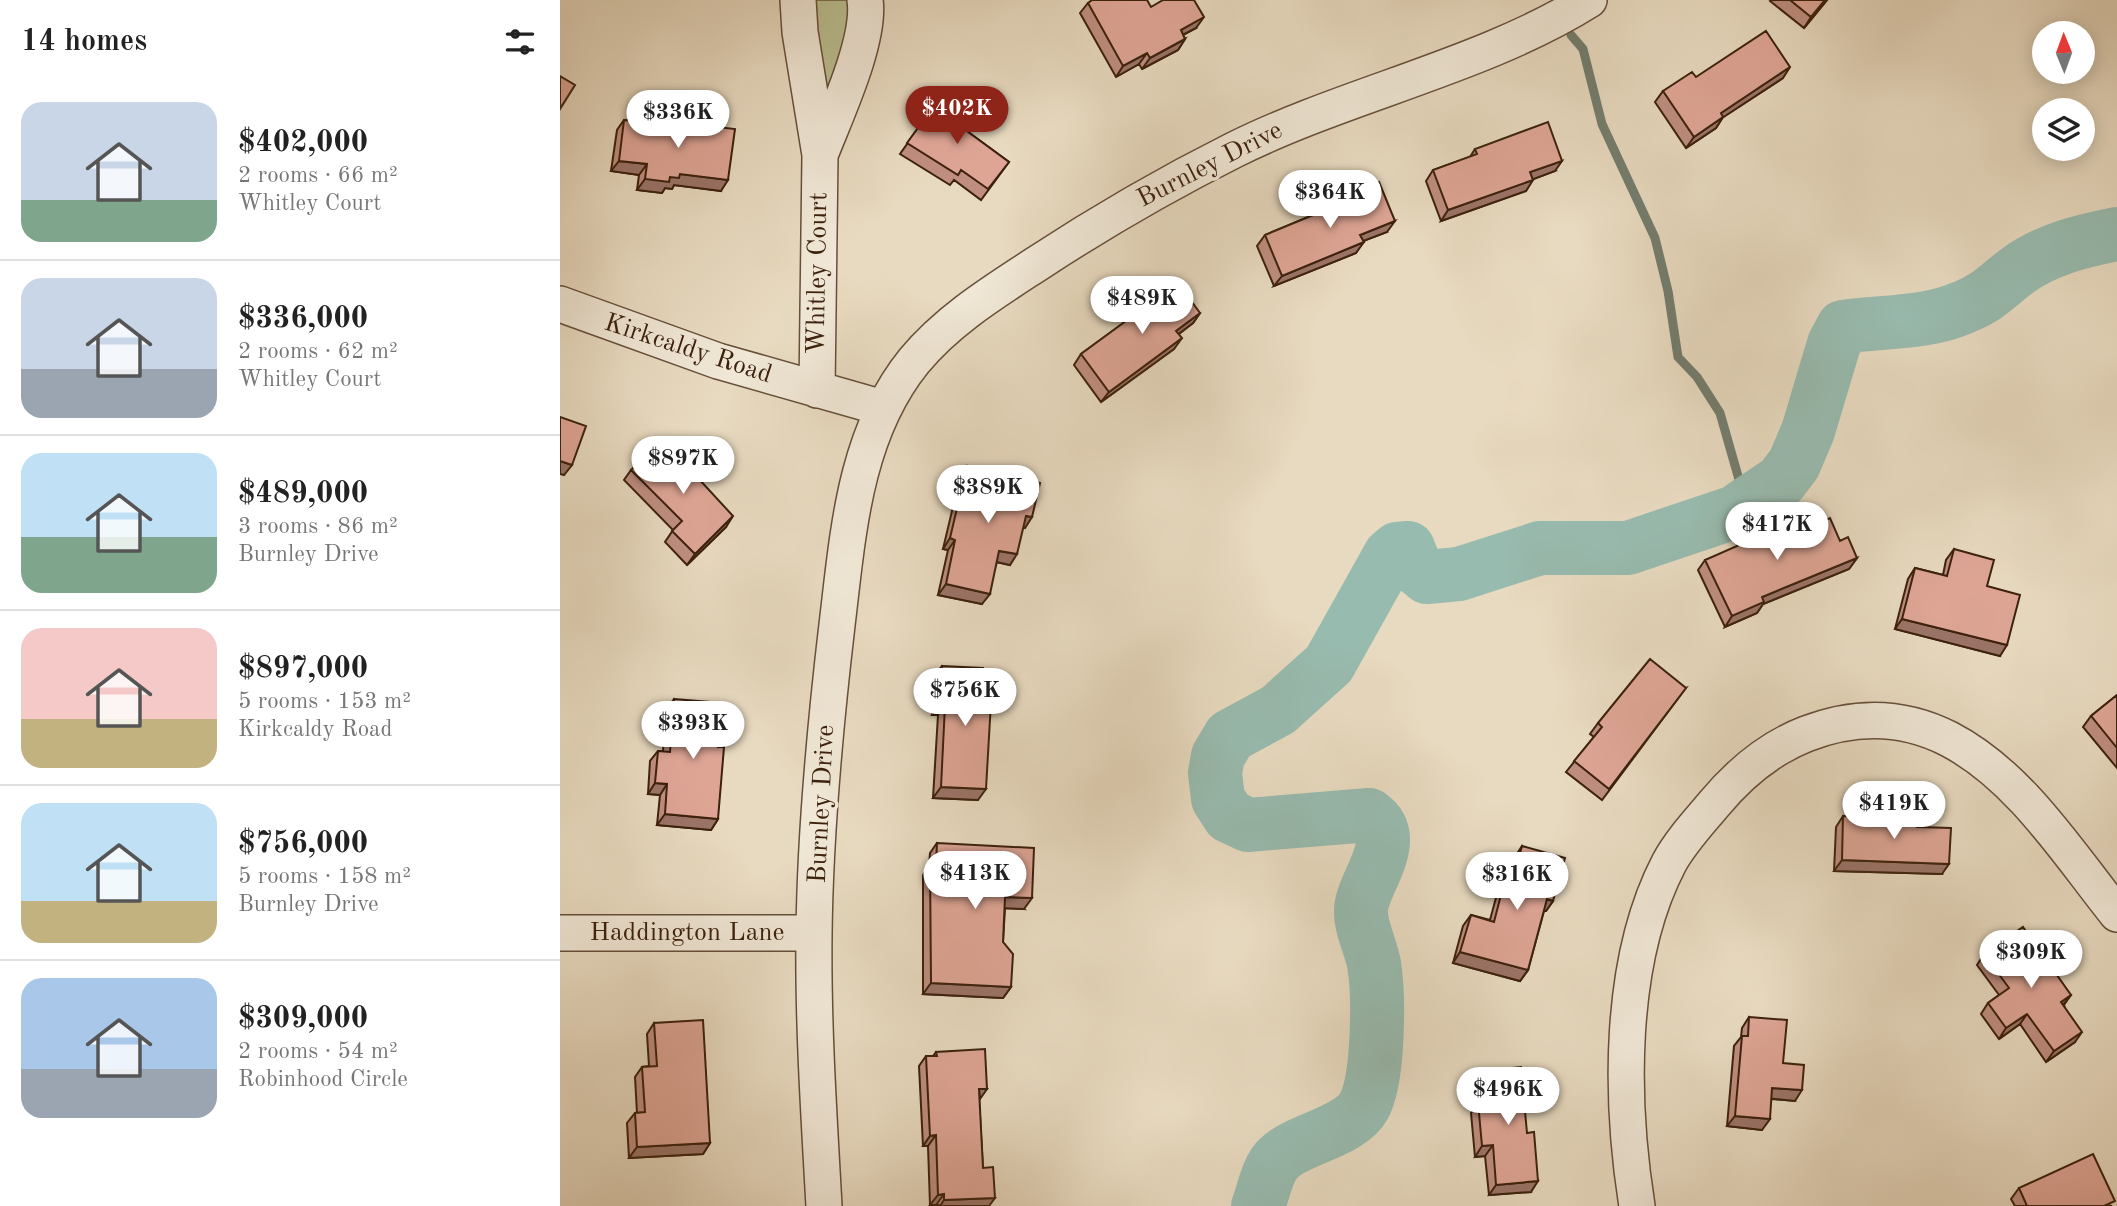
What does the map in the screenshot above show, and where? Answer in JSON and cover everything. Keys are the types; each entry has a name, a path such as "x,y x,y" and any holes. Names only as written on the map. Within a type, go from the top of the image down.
{"street":[{"name":"Whitley Court","path":"798,0 800,32 820,155 817,390"},
{"name":"Whitley Court","path":"820,155 859,47 866,22 866,0"},
{"name":"Burnley Drive","path":"824,1206 814,933 827,704 846,556 862,464 883,408 914,362 947,326 1068,243 1148,196 1296,121 1500,44 1589,0"},
{"name":"Kirkcaldy Road","path":"560,304 653,340 817,390"},
{"path":"817,390 883,408"},
{"path":"1637,1206 1628,1054 1633,977 1643,937 1670,861 1719,798 1771,751 1822,727 1867,718 1920,727 1950,740 1985,764 2026,802 2117,914"},
{"name":"Haddington Lane","path":"560,933 814,933"}],"green space":[{"path":"814,0 855,0 856,22 822,104"}],"building":[{"path":"1092,0 1147,0 1151,7 1163,0 1194,0 1204,17 1181,30 1185,39 1150,58 1147,53 1123,66 1088,3"},
{"path":"1790,0 1825,0 1811,17"},
{"path":"1766,31 1790,67 1721,113 1723,117 1694,137 1663,91 1692,72 1696,77"},
{"path":"560,76 575,85 560,109"},
{"path":"939,99 965,118 960,126 1009,162 988,189 961,170 958,175 907,143"},
{"path":"624,120 700,129 701,125 735,129 728,180 680,174 679,178 670,177 669,182 645,179 647,164 619,161"},
{"path":"1548,122 1562,161 1530,172 1533,180 1448,210 1433,170 1477,154 1475,149"},
{"path":"1379,182 1395,221 1360,235 1364,242 1282,276 1265,235 1345,202 1343,197"},
{"path":"1175,279 1200,313 1176,331 1182,338 1109,392 1081,354 1149,304 1146,299"},
{"path":"560,417 586,426 572,465 560,461"},
{"path":"662,439 733,516 695,554 672,531 682,521 631,470"},
{"path":"967,466 1040,483 1032,517 1026,516 1017,554 999,551 990,594 946,584 955,540 950,538"},
{"path":"1801,518 1806,529 1830,518 1840,541 1848,537 1857,558 1762,597 1764,602 1732,616 1705,560"},
{"path":"1954,549 1994,560 1987,586 2020,595 2007,645 1902,619 1915,568 1947,576"},
{"path":"1650,659 1686,688 1609,789 1574,761 1602,727 1598,723"},
{"path":"942,666 983,668 981,702 991,702 986,789 941,787 945,705 939,704"},
{"path":"2117,695 2117,748 2091,716"},
{"path":"674,699 722,703 718,747 724,747 718,819 665,814 667,784 655,783 658,751 670,752"},
{"path":"1843,816 1917,818 1917,827 1951,828 1949,864 1842,860"},
{"path":"937,843 1034,848 1032,898 1005,897 1003,942 1013,954 1011,987 931,983 930,864 936,864"},
{"path":"1522,846 1565,858 1553,901 1547,899 1528,970 1460,952 1471,915 1494,922 1504,883 1511,885"},
{"path":"2023,927 2071,995 2061,1002 2082,1032 2054,1051 2027,1014 2006,1028 1988,1003 2009,988 1984,954"},
{"path":"1749,1017 1787,1020 1783,1063 1804,1065 1802,1090 1772,1088 1770,1119 1735,1116 1742,1036 1748,1036"},
{"path":"703,1020 710,1143 637,1147 635,1113 645,1112 642,1067 657,1066 654,1023"},
{"path":"985,1049 987,1089 979,1089 983,1168 993,1167 995,1198 944,1200 944,1194 938,1195 936,1135 930,1136 926,1056 937,1056 936,1052"},
{"path":"1521,1067 1527,1133 1534,1132 1538,1181 1496,1185 1493,1145 1482,1146 1478,1102 1485,1102 1482,1071"},
{"path":"2093,1154 2115,1201 2104,1206 2027,1206 2019,1188"}],"waterway":[{"path":"1571,35 1583,49 1602,124 1655,238 1668,291 1678,357 1697,377 1720,413 1746,504"},
{"path":"1258,1206 1269,1174 1279,1158 1288,1151 1336,1129 1357,1115 1369,1094 1377,1036 1377,995 1374,964 1361,912 1382,849 1383,837 1379,825 1369,815 1248,825 1229,816 1218,799 1215,773 1218,756 1230,736 1278,710 1329,664 1390,555 1397,549 1408,548 1416,568 1427,577 1459,574 1540,548 1628,548 1735,512 1781,481 1794,464 1808,431 1834,344 1843,327 1920,319 1950,312 1980,299 2040,257 2078,243 2117,234"}]}
